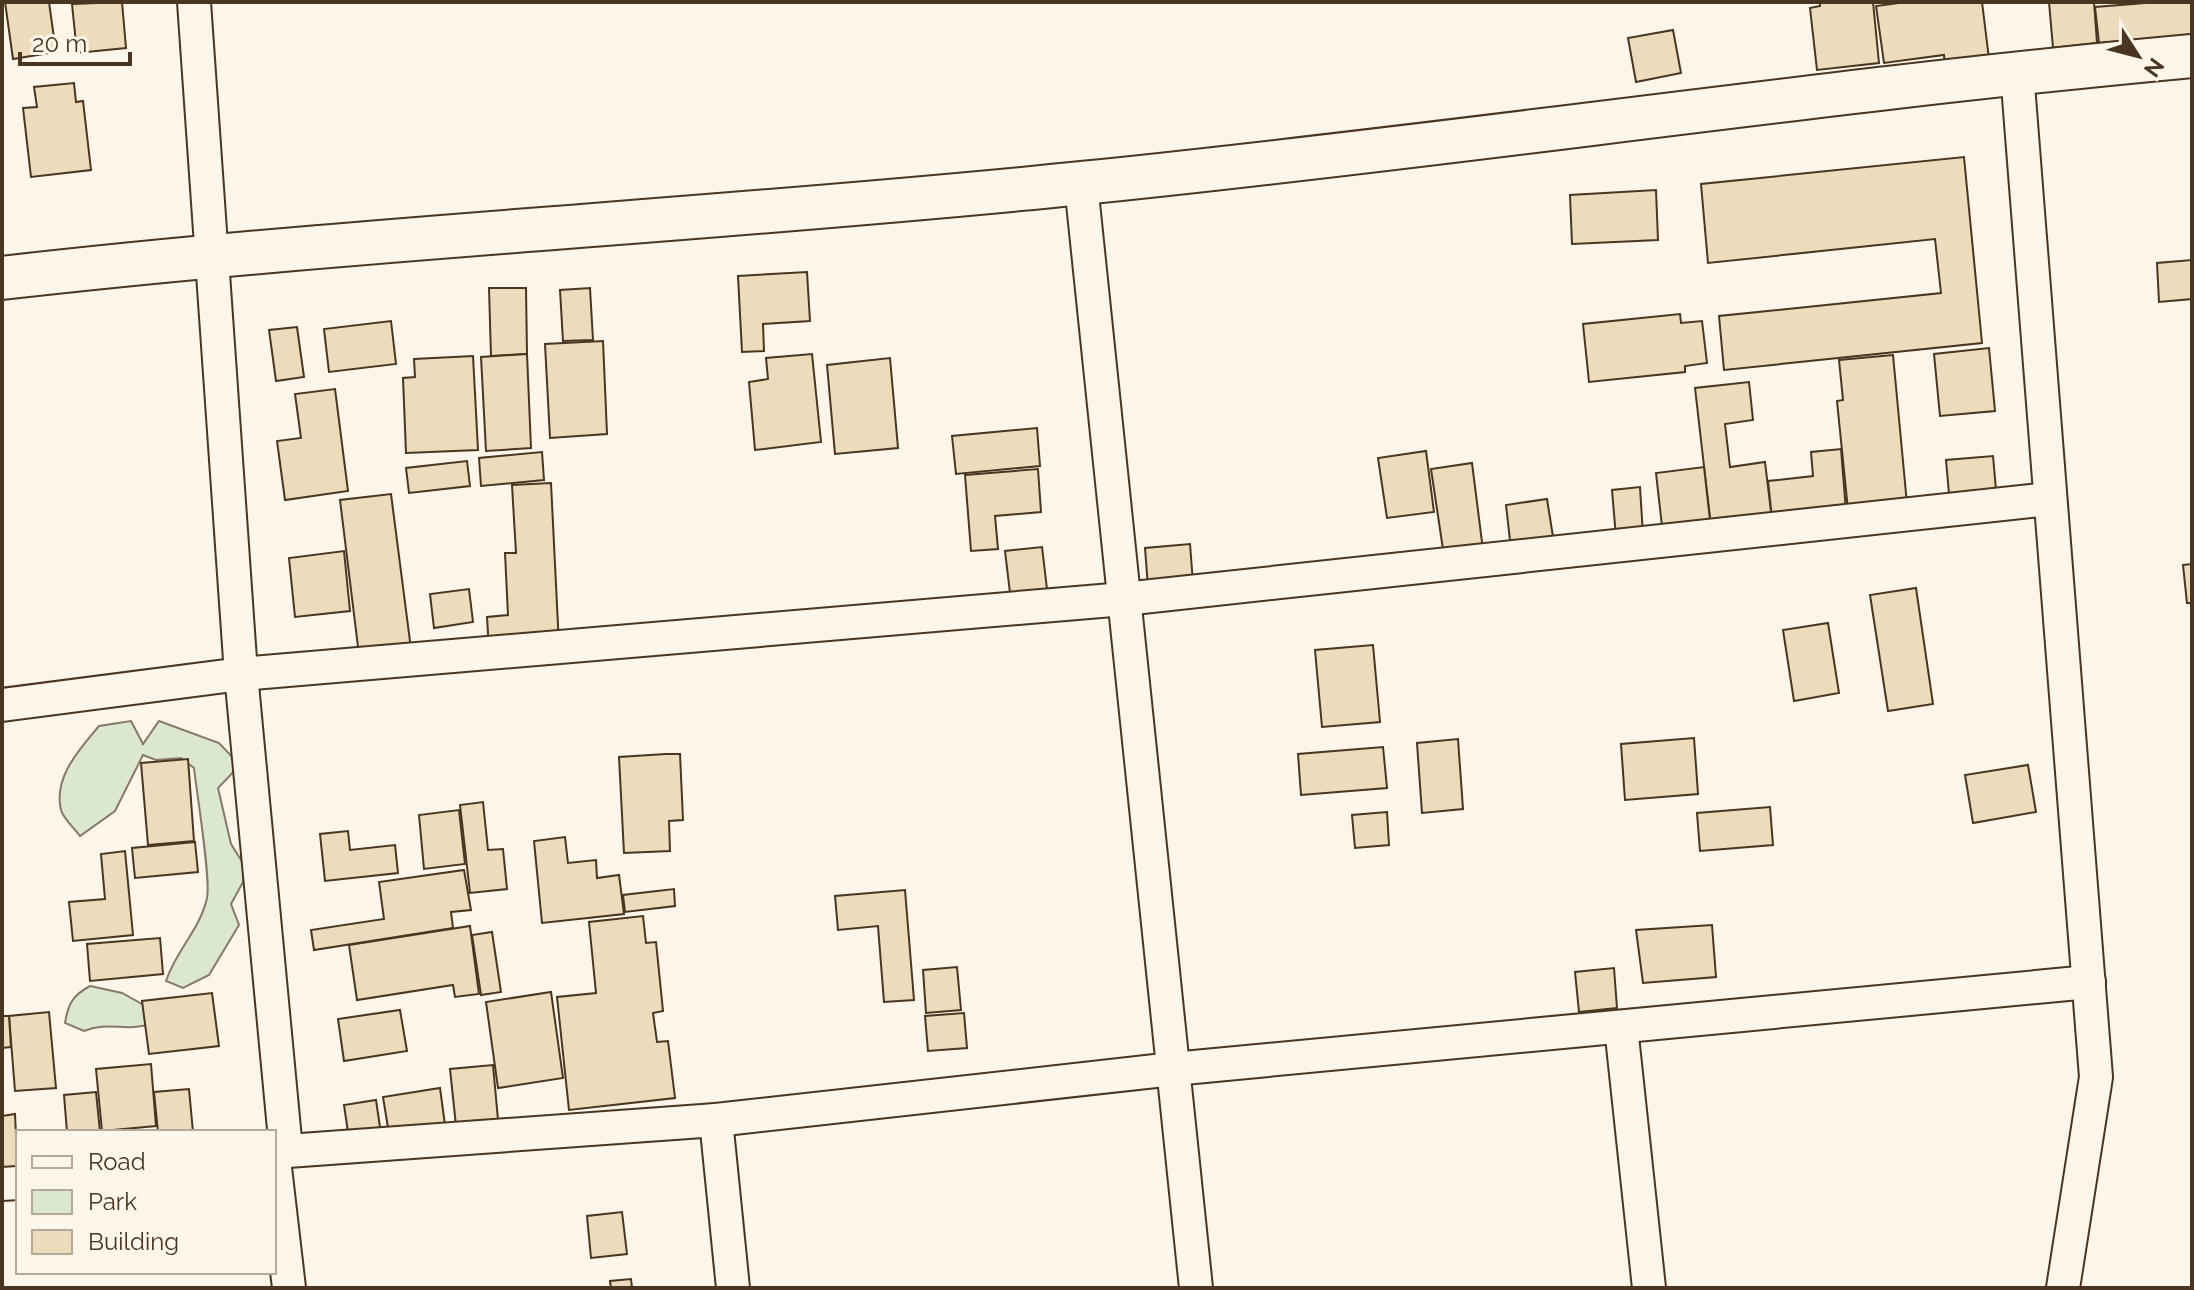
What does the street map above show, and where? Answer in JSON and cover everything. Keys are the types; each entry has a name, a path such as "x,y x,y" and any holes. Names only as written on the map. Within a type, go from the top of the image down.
{"street":[{"path":"194,2 241,674 289,1288"},
{"path":"2,278 212,254 1081,184 2017,72 2192,56"},
{"path":"2017,72 2096,1077 2063,1288"},
{"path":"1081,184 1196,1288"},
{"path":"2,705 241,674 1124,599 2049,499"},
{"path":"278,1154 716,1120 1173,1069 2089,982"},
{"path":"1621,1027 1649,1288"},
{"path":"716,1120 733,1288"}],"green space":[{"path":"131,721 143,744 159,721 219,743 240,765 218,788 231,844 243,863 243,882 231,904 239,925 209,975 183,988 166,981 204,909 208,888 194,768 181,758 156,760 143,755 115,811 80,836 61,810 64,775 84,744 99,726"},
{"path":"90,986 122,993 149,1008 150,1024 84,1031 65,1023 72,1001"}],"building":[{"path":"5,2 49,2 56,52 13,59"},
{"path":"122,2 126,48 77,53 72,4"},
{"path":"1820,2 1873,2 1879,63 1817,70 1810,8 1820,6"},
{"path":"1906,2 1982,2 1989,59 1945,66 1944,55 1884,63 1876,6"},
{"path":"2049,2 2094,2 2097,43 2053,48"},
{"path":"2192,2 2192,35 2099,43 2095,7"},
{"path":"1673,30 1681,73 1636,82 1628,38"},
{"path":"74,83 76,102 83,101 91,170 31,177 23,108 37,107 34,87"},
{"path":"1964,157 1982,343 1724,370 1719,316 1941,293 1935,239 1708,263 1701,184"},
{"path":"1656,190 1658,240 1572,244 1570,195"},
{"path":"2192,260 2192,299 2159,302 2157,263"},
{"path":"807,272 810,321 763,324 764,351 742,352 738,276"},
{"path":"489,288 526,288 527,354 491,356"},
{"path":"590,288 593,340 563,341 560,290"},
{"path":"1680,314 1681,323 1702,321 1707,363 1685,366 1685,372 1589,382 1583,324"},
{"path":"391,321 396,364 329,372 324,329"},
{"path":"297,327 304,377 276,381 269,330"},
{"path":"603,341 607,434 550,438 545,344"},
{"path":"1989,348 1995,411 1940,416 1934,354"},
{"path":"527,354 531,448 486,451 481,357"},
{"path":"812,354 821,442 755,450 749,382 768,379 766,358"},
{"path":"1893,355 1907,504 1848,510 1837,401 1843,400 1839,360"},
{"path":"473,356 478,450 406,453 403,378 415,377 414,359"},
{"path":"890,358 898,448 835,454 827,365"},
{"path":"1749,382 1753,420 1725,424 1730,467 1765,462 1772,520 1711,527 1695,388"},
{"path":"335,389 348,491 285,500 277,441 301,438 295,394"},
{"path":"1037,428 1040,466 956,474 952,436"},
{"path":"1841,449 1846,511 1772,518 1768,481 1813,476 1811,452"},
{"path":"1426,451 1434,512 1387,518 1378,458"},
{"path":"542,452 544,480 481,486 479,458"},
{"path":"1993,456 1997,501 1950,505 1946,460"},
{"path":"467,461 470,486 409,493 406,468"},
{"path":"1472,463 1483,550 1444,556 1431,469"},
{"path":"1704,467 1710,520 1662,526 1656,473"},
{"path":"1038,469 1041,512 995,516 998,549 971,551 965,475"},
{"path":"551,483 559,646 489,650 487,617 508,615 505,553 516,553 512,485"},
{"path":"1640,487 1643,535 1616,537 1612,490"},
{"path":"391,494 411,649 359,655 340,500"},
{"path":"1547,499 1554,543 1511,549 1506,505"},
{"path":"1190,544 1193,583 1148,587 1145,548"},
{"path":"1042,547 1047,589 1010,593 1005,551"},
{"path":"344,551 350,611 295,617 289,558"},
{"path":"2192,564 2192,603 2187,603 2183,565"},
{"path":"1916,588 1933,704 1888,711 1870,595"},
{"path":"469,589 473,622 434,628 430,594"},
{"path":"1828,623 1839,693 1794,701 1783,630"},
{"path":"1373,645 1380,722 1322,727 1315,650"},
{"path":"1694,738 1698,794 1625,800 1621,744"},
{"path":"1458,739 1463,809 1422,813 1417,743"},
{"path":"1383,747 1387,788 1301,795 1298,754"},
{"path":"680,754 683,820 669,821 670,851 624,853 619,757"},
{"path":"188,759 194,841 148,845 141,763"},
{"path":"2028,765 2036,812 1973,823 1965,775"},
{"path":"483,802 488,850 503,849 507,889 470,893 460,805"},
{"path":"1770,807 1773,845 1700,851 1697,813"},
{"path":"459,810 465,864 424,869 419,815"},
{"path":"1387,812 1389,845 1355,848 1352,815"},
{"path":"348,831 350,850 395,845 398,873 325,881 320,834"},
{"path":"565,837 568,863 596,860 597,878 619,875 624,914 542,923 534,841"},
{"path":"195,842 198,872 135,878 132,848"},
{"path":"125,851 133,935 73,941 69,902 105,899 101,854"},
{"path":"464,870 471,910 451,912 453,928 314,950 311,930 384,919 379,882"},
{"path":"674,889 675,906 625,912 623,895"},
{"path":"905,890 914,1000 884,1002 878,926 838,930 835,896"},
{"path":"643,916 646,943 656,942 663,1011 653,1013 657,1042 668,1041 675,1098 569,1110 557,997 596,993 589,922"},
{"path":"1712,925 1716,977 1643,983 1636,930"},
{"path":"470,926 479,994 455,997 453,985 357,1000 349,945"},
{"path":"492,932 501,992 481,995 472,935"},
{"path":"160,938 163,974 90,981 87,944"},
{"path":"957,967 961,1010 926,1013 923,970"},
{"path":"1614,968 1617,1008 1579,1012 1575,972"},
{"path":"551,992 563,1078 498,1088 486,1002"},
{"path":"212,993 219,1046 149,1054 142,1001"},
{"path":"400,1010 407,1051 344,1061 338,1019"},
{"path":"49,1012 56,1088 15,1091 9,1016"},
{"path":"964,1013 967,1048 928,1051 925,1016"},
{"path":"2,1016 9,1016 11,1047 2,1048"},
{"path":"151,1064 156,1126 102,1130 96,1069"},
{"path":"493,1065 499,1131 457,1135 450,1069"},
{"path":"440,1088 445,1125 389,1134 383,1097"},
{"path":"189,1089 193,1130 158,1130 154,1092"},
{"path":"96,1092 100,1130 67,1130 64,1095"},
{"path":"376,1100 381,1134 349,1139 344,1105"},
{"path":"15,1114 16,1178 2,1180 2,1116"},
{"path":"622,1212 627,1254 591,1258 587,1216"},
{"path":"631,1279 632,1288 611,1288 610,1281"}]}
